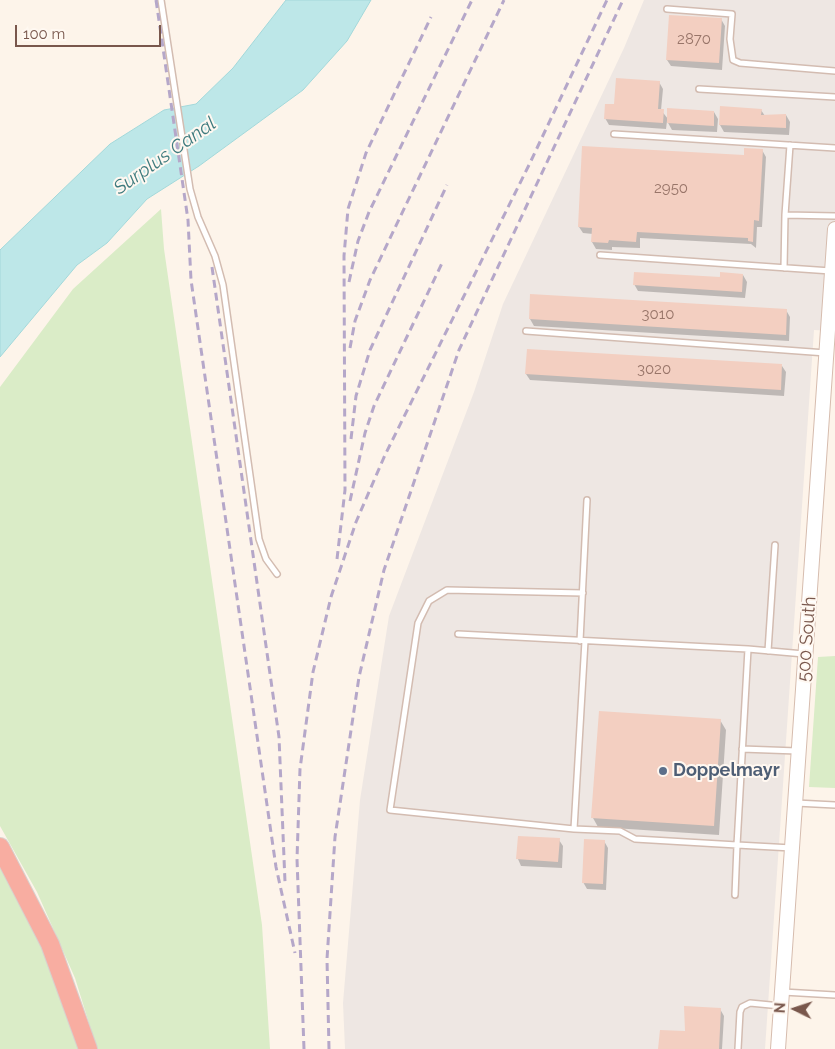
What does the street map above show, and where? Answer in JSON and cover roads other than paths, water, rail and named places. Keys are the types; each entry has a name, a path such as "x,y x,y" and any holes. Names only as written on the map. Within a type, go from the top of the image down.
{"highway":[{"path":"0,847 50,944 88,1049"}],"street":[{"name":"500 South","path":"778,1049 835,229"}],"lane":[{"path":"161,0 187,173 198,217 215,256 224,285 259,539 266,559 277,574"},
{"path":"667,9 732,14 730,39 733,60 740,63 835,71"},
{"path":"699,89 835,97"},
{"path":"614,134 835,148"},
{"path":"784,268 785,215 790,145"},
{"path":"785,215 835,216"},
{"path":"600,255 832,271"},
{"path":"526,331 826,353"},
{"path":"574,828 588,500"},
{"path":"768,651 775,544"},
{"path":"583,593 447,590 429,600 418,623 390,810 620,831 635,838 792,848"},
{"path":"458,634 748,649 806,654"},
{"path":"735,895 748,649"},
{"path":"742,748 799,751"},
{"path":"795,803 835,805"},
{"path":"738,1049 740,1012 742,1007 750,1003 835,995"}],"water":[{"name":"Surplus Canal","path":"286,0 371,0 347,41 303,90 199,166 147,199 107,243 77,265 0,357 0,250 110,144 164,110 196,104 233,68"}],"railway":[{"path":"156,0 188,220 191,280 276,867 295,953"},
{"path":"349,282 358,241 369,212 472,0"},
{"path":"350,348 355,321 370,280 504,0"},
{"path":"304,1049 297,859 300,769 313,672 331,597 356,522 385,455 529,165 607,0"},
{"path":"329,1049 327,959 335,837 359,677 384,570 459,350 623,0"},
{"path":"337,559 345,490 344,256 348,209 366,153 431,17"},
{"path":"351,439 356,396 370,350 447,185"},
{"path":"350,501 365,433 374,406 443,261"},
{"path":"212,267 279,737 285,882"}],"place":[{"name":"Doppelmayr","path":"663,771"}]}
